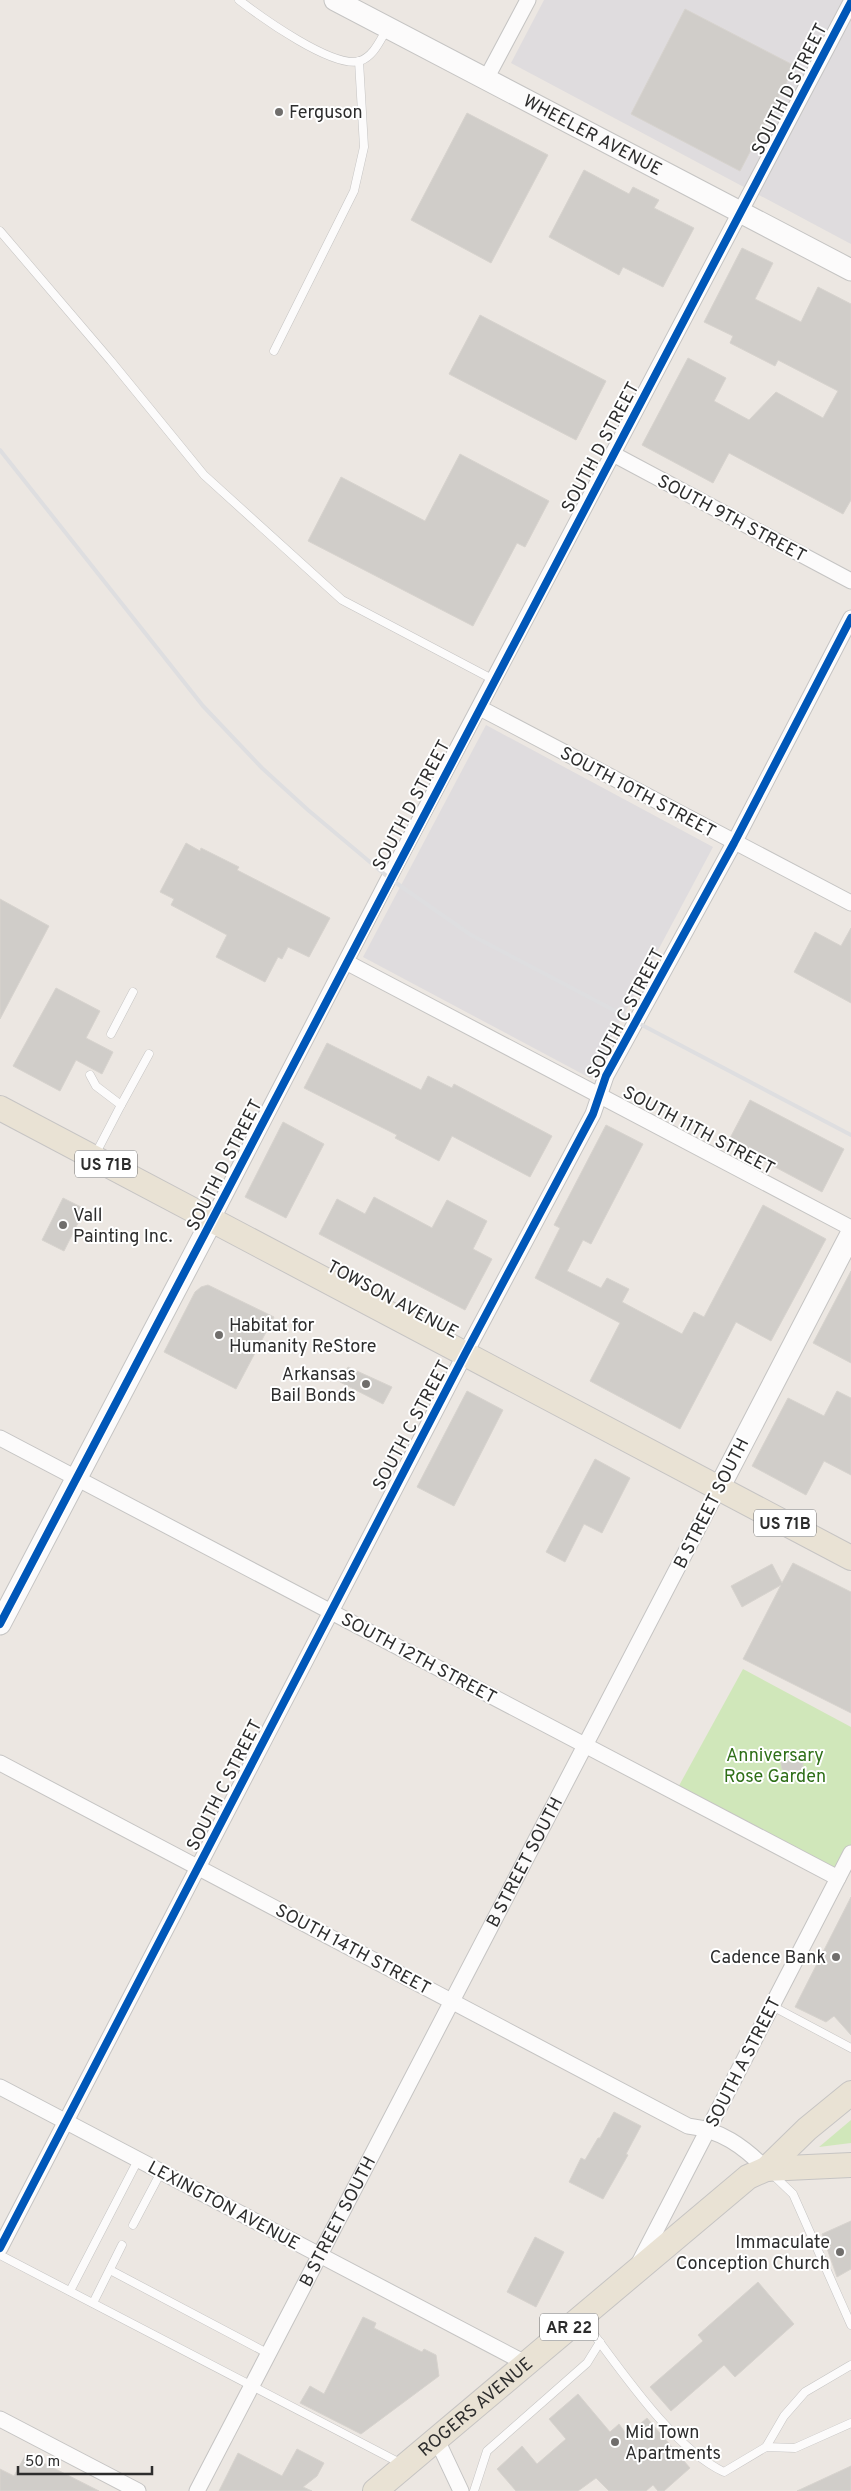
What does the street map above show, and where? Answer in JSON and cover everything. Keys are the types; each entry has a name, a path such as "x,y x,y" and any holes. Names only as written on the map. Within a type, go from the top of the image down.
{"main road":[{"name":"TOWSON AVENUE","path":"0,1108 851,1558"},
{"name":"ROGERS AVENUE","path":"376,2491 748,2177 766,2169 807,2129 851,2093"},
{"path":"766,2169 851,2165"}],"street":[{"name":"WHEELER AVENUE","path":"335,0 851,270"},
{"path":"486,79 528,0"},
{"name":"SOUTH D STREET","path":"0,1624 851,2"},
{"name":"SOUTH 9TH STREET","path":"613,454 851,581"},
{"name":"SOUTH C STREET","path":"0,2248 330,1612 593,1114 606,1076 734,843 851,618"},
{"name":"SOUTH 10TH STREET","path":"480,708 851,903"},
{"name":"SOUTH 11TH STREET","path":"346,962 600,1094 851,1228"},
{"name":"B STREET SOUTH","path":"197,2491 851,1234"},
{"name":"SOUTH 12TH STREET","path":"0,1438 838,1878"},
{"name":"SOUTH 14TH STREET","path":"0,1763 688,2126 708,2129 746,2148 766,2169"},
{"name":"SOUTH A STREET","path":"635,2272 851,1853"},
{"name":"LEXINGTON AVENUE","path":"0,2087 527,2364"},
{"path":"0,2419 138,2491"},
{"path":"437,2440 461,2491"}],"lane":[{"path":"239,0 268,22 319,51 341,60 360,61 371,54 388,28"},
{"path":"274,351 354,191 364,147 360,61"},
{"path":"0,231 204,475 342,600 494,680"},
{"path":"111,1034 133,992"},
{"path":"93,1157 149,1054"},
{"path":"90,1074 96,1086 121,1105"},
{"path":"772,2006 851,2048"},
{"path":"70,2291 138,2160"},
{"path":"766,2169 793,2194 851,2325"},
{"path":"133,2225 161,2172"},
{"path":"93,2303 122,2245"},
{"path":"0,2255 406,2466"},
{"path":"110,2270 269,2354"},
{"path":"580,2317 668,2428 711,2466 724,2472 766,2448 795,2448 851,2423"},
{"path":"474,2491 487,2451 587,2363 600,2342"},
{"path":"766,2448 784,2416 805,2392 851,2365"}],"shaded area":[{"path":"544,0 851,0 851,244 511,63"},
{"path":"486,725 713,847 590,1078 363,957"}],"green space":[{"name":"Anniversary Rose Garden","path":"743,1669 851,1727 851,1853 838,1878 675,1793"},
{"path":"851,2120 851,2143 819,2147"}],"building":[{"path":"685,9 795,66 740,171 631,114"},
{"path":"467,113 548,155 491,263 411,220"},
{"path":"584,170 629,194 633,187 659,200 654,208 694,228 663,287 623,267 619,275 549,237"},
{"path":"742,248 773,263 755,299 801,322 818,287 851,304 851,500 843,514 729,453 713,483 642,445 688,358 726,378 714,401 749,420 776,392 823,418 838,391 778,360 775,366 730,343 733,336 704,322"},
{"path":"480,315 606,381 576,440 449,374"},
{"path":"460,454 549,501 525,547 517,543 473,626 308,541 341,477 425,521"},
{"path":"186,843 200,851 201,848 239,867 237,870 330,918 309,957 288,947 282,959 278,957 265,982 216,957 227,935 171,905 174,899 160,892"},
{"path":"0,899 49,926 0,1019"},
{"path":"851,928 851,1003 794,972 815,932 841,946"},
{"path":"56,988 100,1011 86,1038 113,1052 102,1074 76,1060 60,1091 13,1066"},
{"path":"327,1043 421,1090 428,1076 452,1088 454,1084 552,1136 530,1177 452,1136 439,1161 395,1138 397,1135 304,1088"},
{"path":"750,1100 844,1149 822,1192 728,1142"},
{"path":"283,1122 324,1144 286,1218 245,1197"},
{"path":"606,1125 643,1144 591,1244 583,1240 567,1271 601,1288 607,1278 629,1289 622,1302 682,1334 694,1312 704,1317 763,1205 826,1239 771,1341 736,1322 680,1429 590,1381 620,1323 535,1278 560,1228 554,1225"},
{"path":"374,1197 432,1228 447,1200 487,1221 473,1249 492,1259 465,1310 319,1234 337,1199 365,1214"},
{"name":"Vall Painting Inc.","path":"63,1198 85,1209 64,1251 42,1240"},
{"path":"851,1271 851,1363 813,1343"},
{"name":"Habitat for Humanity ReStore","path":"208,1285 274,1317 236,1389 164,1352 195,1292 201,1287"},
{"name":"Arkansas Bail Bonds","path":"348,1367 392,1387 383,1404 340,1382"},
{"path":"467,1391 503,1410 454,1506 417,1487"},
{"path":"837,1391 851,1398 851,1475 824,1461 806,1495 752,1466 788,1398 824,1416"},
{"path":"595,1459 630,1478 602,1533 584,1524 565,1562 546,1552"},
{"path":"793,1563 851,1592 851,1713 743,1659 781,1585 742,1607 731,1586 772,1564 782,1583"},
{"path":"792,1753 802,1760 803,1764 796,1774 792,1775 782,1768 781,1764 788,1754"},
{"name":"Cadence Bank","path":"851,1897 851,2035 834,2016 826,2022 795,2007"},
{"path":"614,2112 641,2126 626,2154 628,2155 603,2199 569,2182 581,2158 585,2160"},
{"name":"Immaculate Conception Church","path":"851,2221 851,2269 837,2277 822,2234"},
{"path":"535,2237 564,2252 536,2307 507,2292"},
{"path":"758,2282 794,2324 735,2377 724,2365 671,2411 650,2387 703,2341 698,2335"},
{"path":"363,2317 376,2323 374,2328 422,2352 424,2349 436,2355 439,2376 361,2434 300,2403 310,2386 324,2394"},
{"name":"Mid Town Apartments","path":"578,2394 610,2432 619,2424 627,2435 647,2418 690,2468 664,2491 658,2491 653,2485 646,2491 609,2491 596,2478 578,2491 516,2491 497,2469 522,2446 537,2464 566,2439 549,2419"},
{"path":"297,2449 324,2463 317,2476 303,2487 312,2491 219,2491 238,2453 282,2476"},
{"path":"26,2454 99,2491 0,2491 0,2469 14,2476"},
{"path":"851,2466 851,2491 797,2491"}],"railway":[{"path":"0,450 203,706 262,768 308,810 389,878 471,935 851,1135"}],"cycle path":[{"path":"0,1624 851,2"},
{"path":"0,2248 465,1354 593,1114 606,1076 734,843 851,618"}],"place":[{"name":"Ferguson","path":"279,112"},
{"name":"Vall Painting Inc.","path":"63,1225"},
{"name":"Habitat for Humanity ReStore","path":"219,1335"},
{"name":"Arkansas Bail Bonds","path":"366,1384"},
{"name":"Cadence Bank","path":"836,1957"},
{"name":"Immaculate Conception Church","path":"840,2252"},
{"name":"Mid Town Apartments","path":"615,2442"}]}
